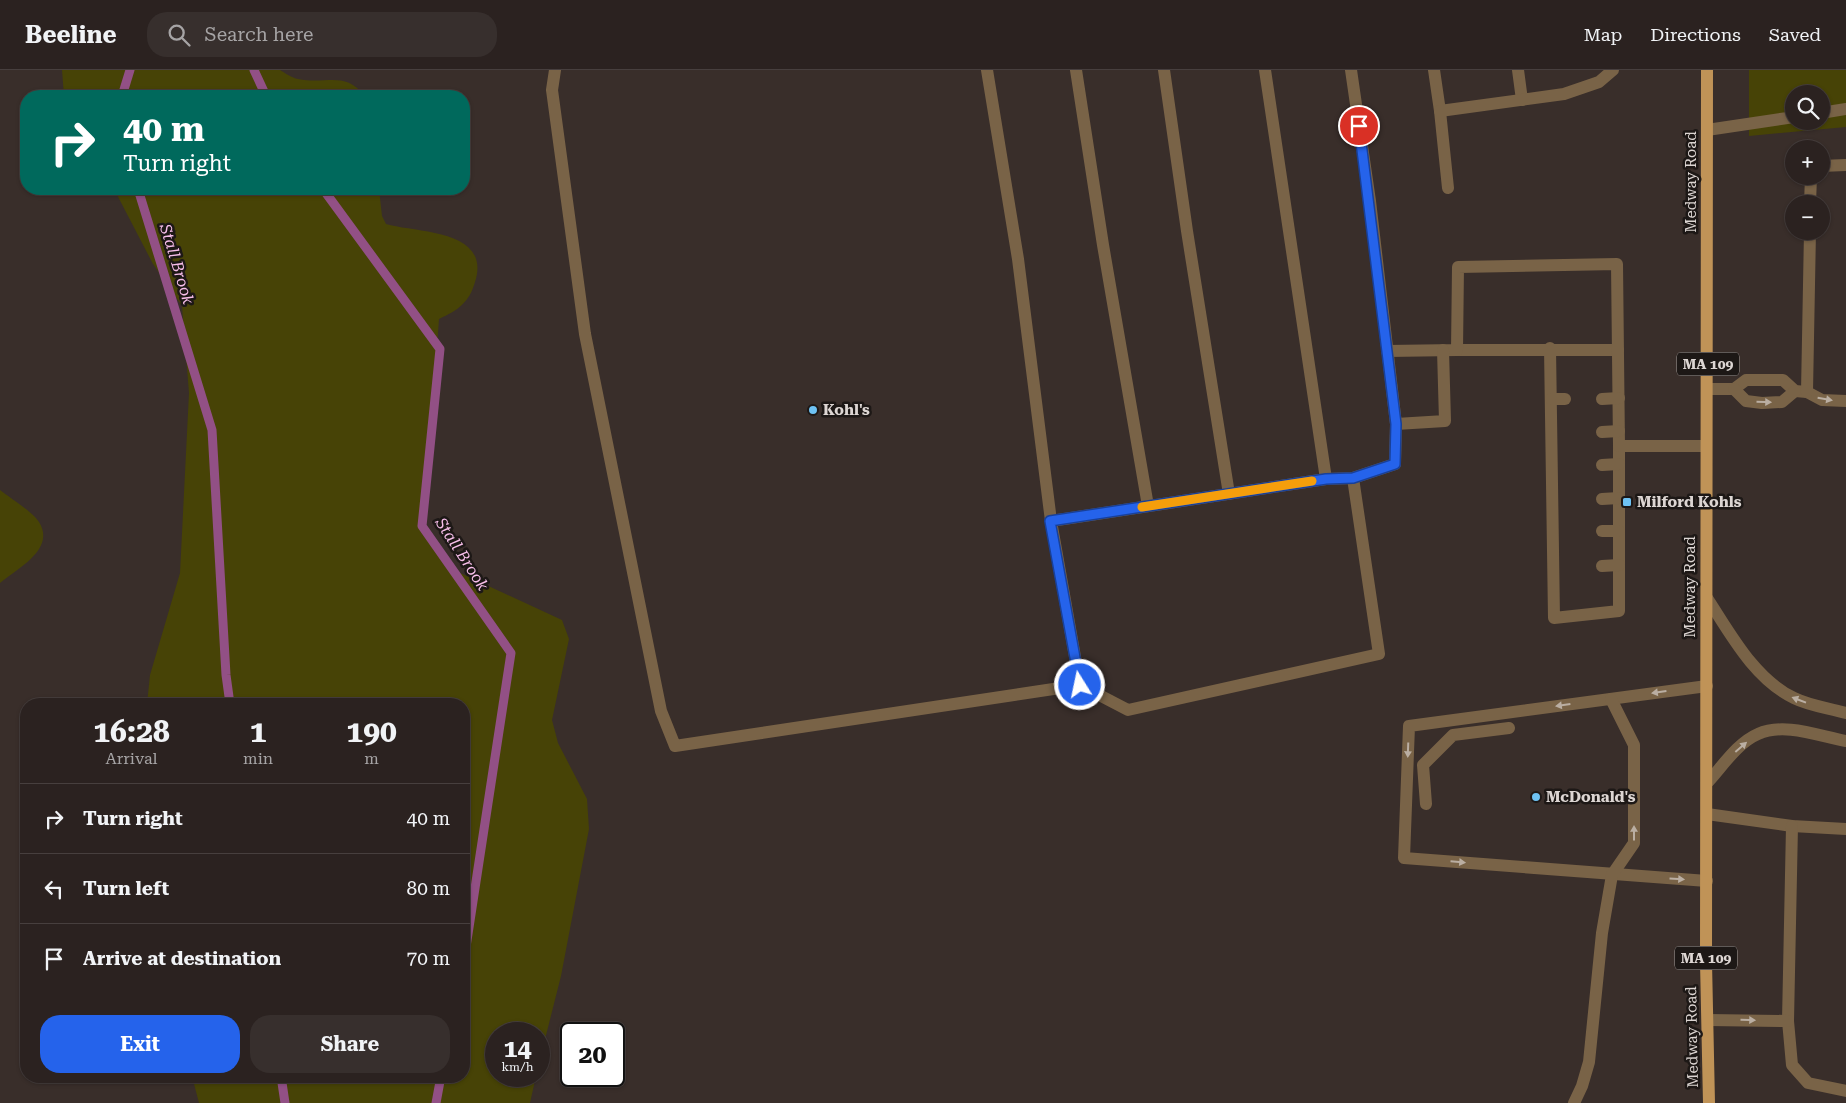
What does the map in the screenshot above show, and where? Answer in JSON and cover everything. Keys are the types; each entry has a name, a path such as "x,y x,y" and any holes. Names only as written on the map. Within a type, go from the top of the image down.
{"main road":[{"name":"Medway Road","path":"1707,70 1708,389 1706,446 1709,1103"}],"lane":[{"path":"555,70 552,90 585,334 661,710 676,746 1080,685 1128,710 1379,654 1353,478"},
{"path":"987,70 1018,259 1050,521 1080,685"},
{"path":"1076,70 1103,245 1148,506"},
{"path":"1164,70 1187,231 1229,494"},
{"path":"1265,70 1326,479"},
{"path":"1050,521 1326,479 1353,478 1395,464 1396,424 1370,201 1351,70"},
{"path":"1434,70 1448,188"},
{"path":"1518,70 1522,100"},
{"path":"1440,111 1564,94 1599,82 1613,70"},
{"path":"1830,112 1846,109"},
{"path":"1707,130 1785,118"},
{"path":"1830,166 1846,165"},
{"path":"1801,391 1809,240"},
{"path":"1457,350 1458,267 1617,264 1619,611 1554,618 1559,568 1559,432 1551,399 1550,348"},
{"path":"1387,351 1550,348 1618,350"},
{"path":"1396,424 1445,421 1443,350"},
{"path":"1708,389 1734,389 1746,380 1783,380 1801,391 1822,400 1846,401"},
{"path":"1734,389 1746,401 1762,402 1782,402 1801,391"},
{"path":"1602,399 1618,398"},
{"path":"1551,399 1565,399"},
{"path":"1602,432 1619,432"},
{"path":"1619,446 1706,446"},
{"path":"1602,465 1619,464"},
{"path":"1602,498 1619,498"},
{"path":"1602,532 1619,531"},
{"path":"1602,566 1619,565"},
{"path":"1707,598 1741,649 1763,675 1782,691 1795,699 1846,713"},
{"path":"1707,686 1409,726 1404,858 1707,881"},
{"path":"1574,1103 1582,1086 1589,1062 1602,933 1612,875 1634,843 1634,745 1611,699"},
{"path":"1426,804 1424,765 1453,735 1509,728"},
{"path":"1707,783 1740,747 1758,734 1783,729 1846,741"},
{"path":"1707,814 1792,826 1846,829"},
{"path":"1792,826 1788,1021 1792,1065 1808,1083 1846,1091"},
{"path":"1708,1020 1788,1021"}],"shaded area":[{"path":"62,70 280,70 298,79 334,80 350,83 359,90 64,90"},
{"path":"1749,70 1846,70 1846,127 1830,128 1830,85 1785,85 1785,130 1814,130 1749,136"},
{"path":"117,195 380,195 382,216 386,224 432,232 448,237 462,243 472,252 477,265 473,289 462,305 439,319 430,441 421,507 432,545 445,566 562,620 569,639 552,720 558,743 587,799 589,829 561,976 549,1022 485,1022 485,1087 534,1087 530,1103 199,1103 194,1083 470,1083 470,698 148,698 150,675 180,573 189,393 182,306 153,264"},
{"path":"0,490 36,518 43,532 43,541 33,557 0,583"}],"waterway":[{"name":"Stall Brook","path":"124,90 130,70"},
{"name":"Stall Brook","path":"254,70 263,90"},
{"name":"Stall Brook","path":"140,195 212,430 226,675 229,698"},
{"name":"Stall Brook","path":"327,195 440,349 422,526 511,653 470,921"},
{"name":"Stall Brook","path":"282,1083 285,1103"},
{"name":"Stall Brook","path":"436,1103 440,1083"}],"slow traffic":[{"path":"1142,507 1312,481"}],"place":[{"name":"Kohl's","path":"813,410"},
{"name":"Milford Kohls","path":"1627,502"},
{"name":"McDonald's","path":"1536,797"}],"route":[{"path":"1080,685 1050,521 1326,479 1353,478 1395,464 1396,424 1370,201 1359,126"}]}
